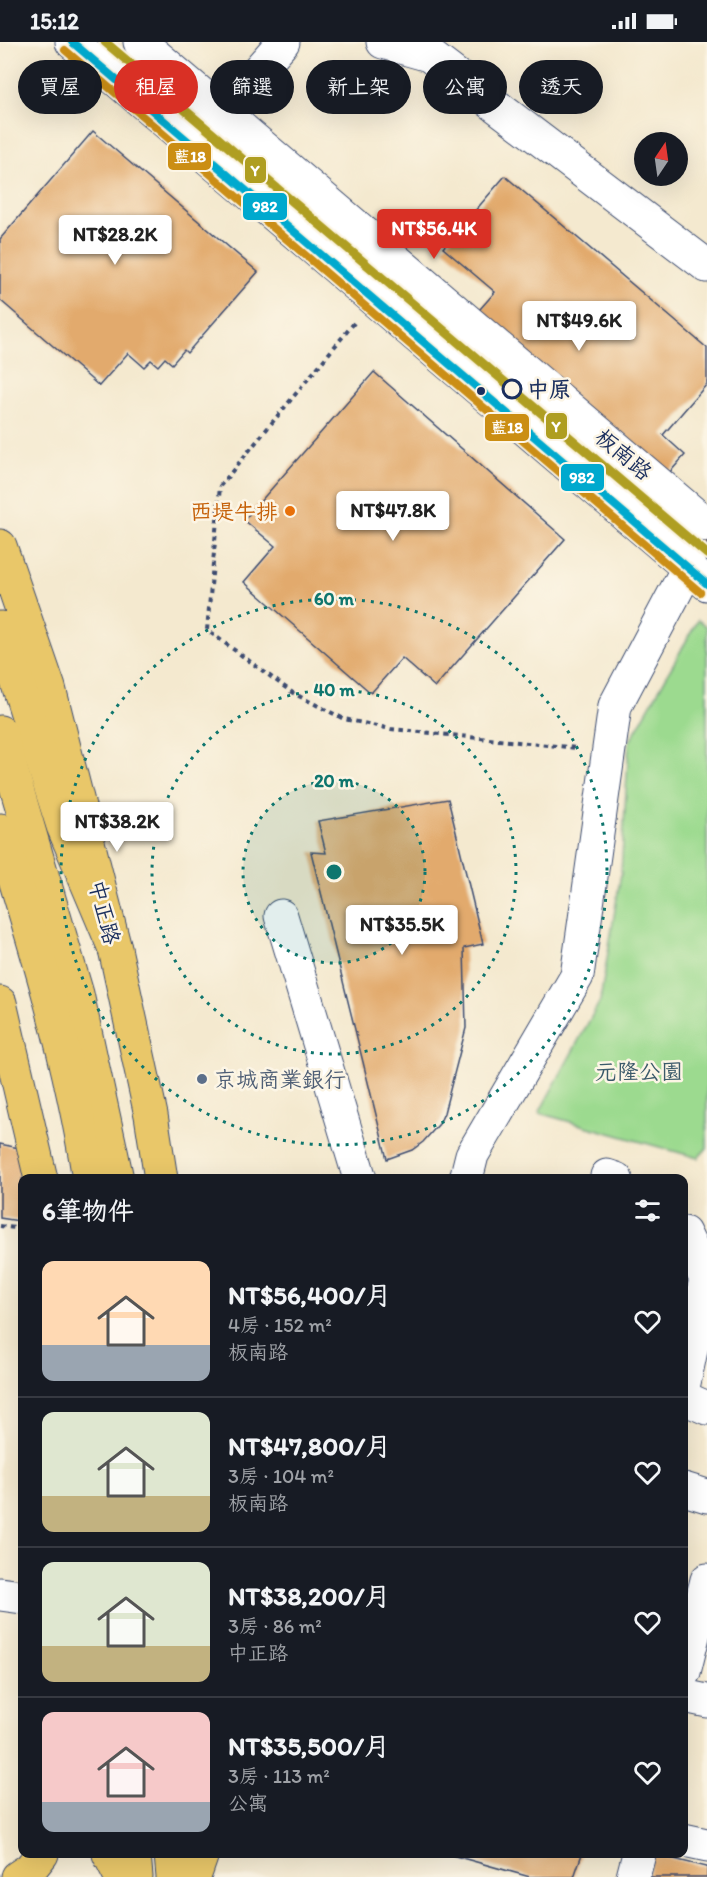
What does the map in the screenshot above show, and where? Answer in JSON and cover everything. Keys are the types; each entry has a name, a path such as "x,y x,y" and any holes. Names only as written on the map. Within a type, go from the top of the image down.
{"main road":[{"name":"中正路","path":"0,546 49,687 115,949 151,1116 160,1174"},
{"path":"0,628 63,826 115,949"},
{"path":"0,732 77,994 116,1174"},
{"path":"0,830 34,943 83,1138 88,1174"},
{"path":"0,1003 40,1174"},
{"path":"18,1877 30,1869 39,1858"},
{"path":"100,1858 101,1877"},
{"path":"111,1858 121,1877"},
{"path":"134,1858 136,1877"},
{"path":"171,1858 173,1877"},
{"path":"194,1877 201,1858"},
{"path":"211,1858 213,1877"}],"street":[{"name":"板南路","path":"72,42 695,574"},
{"name":"板南路","path":"140,42 210,102"},
{"path":"267,60 282,42"},
{"path":"383,42 429,55 707,266"},
{"path":"193,146 220,114"},
{"name":"板南路","path":"224,114 702,520"},
{"path":"467,1174 472,1155 577,976 615,706 695,574"},
{"path":"281,916 358,1174"},
{"path":"688,1241 706,1279 688,1364"},
{"path":"688,1400 707,1408"},
{"path":"688,1491 707,1496"},
{"path":"688,1656 707,1580"},
{"path":"0,1594 18,1596"},
{"path":"688,1697 707,1701"},
{"path":"688,1841 707,1845"},
{"path":"633,1877 638,1858"}],"path":[{"path":"374,299 220,486 207,630 293,693 344,719 391,729 534,745 609,750"},
{"path":"0,1226 18,1228"}],"green space":[{"name":"元隆公園","path":"698,620 707,627 707,1148 698,1158 539,1113 600,1001 621,873 629,743"}],"building":[{"path":"93,131 258,272 187,353 184,350 172,364 165,358 158,366 151,360 144,367 128,353 99,386 0,300 0,239"},
{"path":"505,176 707,348 707,384 663,435 685,455 663,480 707,517 707,567 425,326 449,298 473,317 495,292 443,248"},
{"path":"374,372 565,539 435,687 402,658 371,693 244,582 275,546 244,520"},
{"path":"448,799 483,944 464,948 466,1028 444,1113 439,1124 423,1142 412,1150 387,1159 311,852 326,853 318,821"},
{"path":"0,1144 33,1151 28,1174 18,1174 18,1221 0,1218"},
{"path":"462,1858 581,1858 574,1877 530,1877"},
{"path":"652,1858 670,1858 707,1867 707,1877 648,1877"}],"transit line":[{"name":"982","path":"72,42 707,584"},
{"name":"Y","path":"105,42 707,554"},
{"name":"藍18","path":"65,50 700,592"}],"place":[{"name":"中原","path":"512,389"},
{"name":"西堤牛排","path":"290,511"},
{"name":"京城商業銀行","path":"202,1079"}]}
